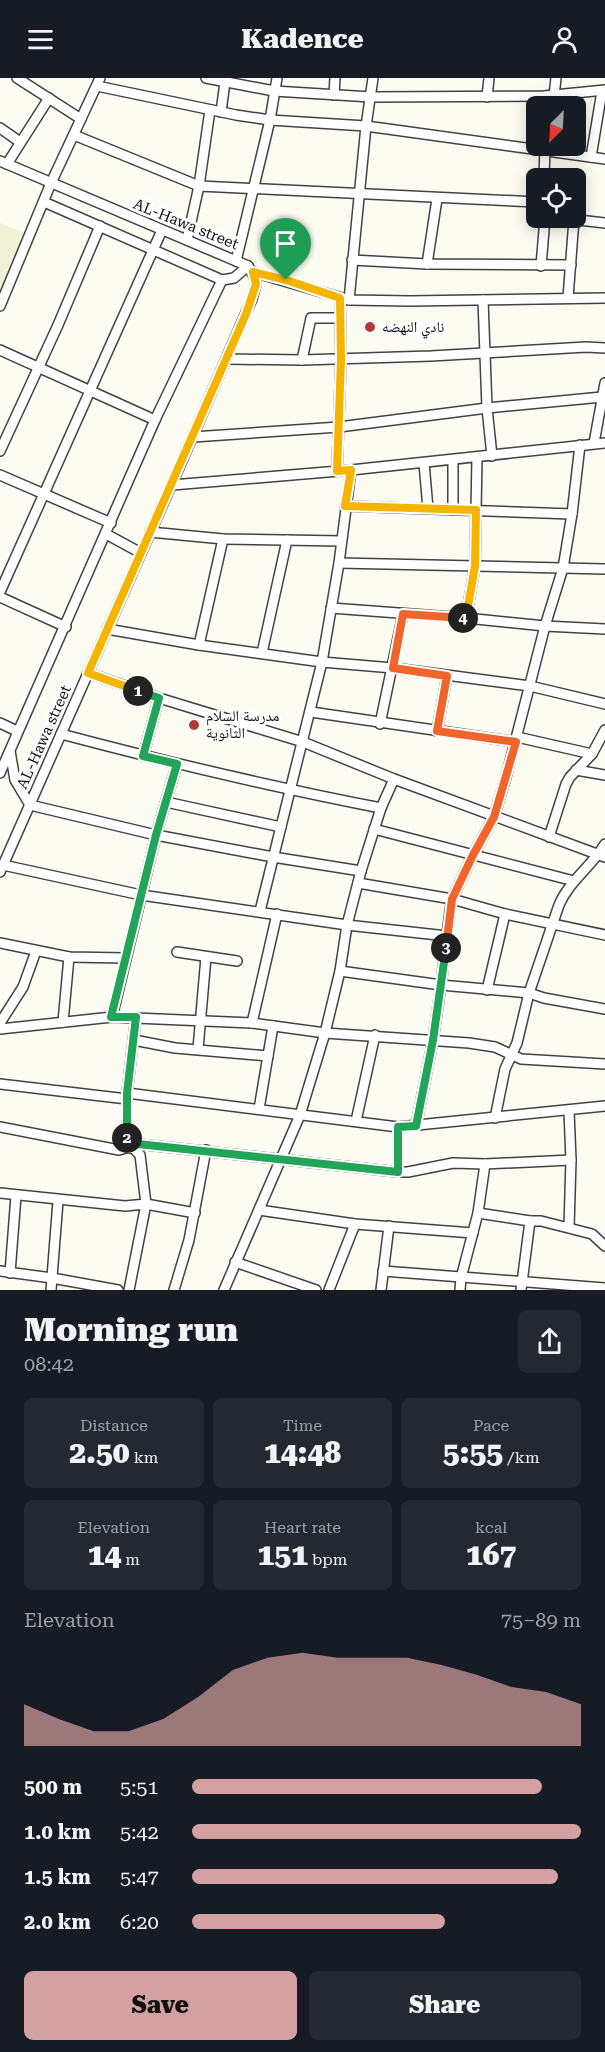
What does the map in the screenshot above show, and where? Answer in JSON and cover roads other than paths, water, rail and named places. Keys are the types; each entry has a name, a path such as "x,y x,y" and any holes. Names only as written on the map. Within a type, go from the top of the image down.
{"street":[{"path":"17,78 81,119"},
{"path":"206,78 274,91 334,96 487,97 526,100"},
{"path":"236,261 270,120 277,78"},
{"path":"334,96 335,78"},
{"path":"337,471 341,359 339,318 352,260 373,78"},
{"path":"487,97 489,78"},
{"path":"556,78 554,96 604,91 591,157"},
{"path":"0,306 51,183 98,82 210,110 270,120 366,126 526,146"},
{"path":"221,112 225,82"},
{"path":"3,162 20,142 49,98"},
{"path":"187,240 199,186 210,110"},
{"path":"0,129 20,142"},
{"path":"74,135 199,186 526,202"},
{"path":"586,156 605,159"},
{"name":"AL-Hawa street","path":"1,869 227,359 256,284 250,269 236,261 3,162"},
{"path":"427,264 437,199"},
{"path":"44,202 222,279 234,278 250,269 345,299 410,301 605,298"},
{"path":"586,221 605,223"},
{"path":"0,451 100,226"},
{"path":"541,266 544,228"},
{"path":"568,298 573,228"},
{"path":"0,592 162,230"},
{"path":"352,260 427,264 571,265"},
{"path":"0,773 155,420 222,279"},
{"path":"483,300 487,408 492,456"},
{"path":"302,360 311,318 339,318"},
{"path":"227,359 341,359 605,348"},
{"path":"0,350 155,420"},
{"path":"594,443 605,383"},
{"path":"192,437 339,427 487,408 602,397"},
{"path":"172,484 351,470 605,443"},
{"path":"416,1126 433,1040 452,899 494,817 516,739 545,626 563,568 580,445"},
{"path":"466,618 475,566 477,457"},
{"path":"453,459 453,510"},
{"path":"424,463 428,509"},
{"path":"260,911 322,662 339,563 351,470"},
{"path":"0,475 111,523"},
{"path":"345,506 572,514"},
{"path":"150,532 223,539 341,541"},
{"path":"106,534 141,553"},
{"path":"199,645 223,539"},
{"path":"262,653 287,540"},
{"path":"339,563 605,568"},
{"path":"0,597 66,627"},
{"path":"331,608 545,626 605,628"},
{"path":"380,724 403,614"},
{"path":"107,629 199,645 322,662 393,668 530,686 605,704"},
{"path":"88,673 159,698 303,742 394,779 602,856"},
{"path":"437,731 447,676"},
{"path":"143,756 159,698"},
{"path":"311,712 380,724 516,739 592,754"},
{"path":"0,723 17,731"},
{"path":"549,837 566,784 592,754 605,730"},
{"path":"61,734 177,764 381,808"},
{"path":"10,748 15,780 30,805 156,835 361,871"},
{"path":"111,1017 156,835 177,764"},
{"path":"576,770 605,775"},
{"path":"224,1290 300,1115 325,1033 340,971 347,925 361,871 381,808 394,779"},
{"path":"166,802 281,827"},
{"path":"374,829 574,881"},
{"path":"495,1118 505,1069 518,1037 529,993 562,898 574,881 602,856 605,843"},
{"path":"1,869 141,895 347,925 447,936"},
{"path":"358,883 452,899 505,914 605,935"},
{"path":"252,1023 277,914"},
{"path":"487,990 505,914"},
{"path":"0,943 69,957 125,958"},
{"path":"0,1023 23,987 36,951"},
{"path":"177,952 237,961"},
{"path":"63,1022 69,957"},
{"path":"198,1049 206,957"},
{"path":"340,971 441,985 529,993 544,998 605,1009"},
{"path":"0,1029 111,1017 252,1023 325,1033 480,1044 521,1059 605,1064"},
{"path":"127,1147 127,1096 136,1017"},
{"path":"259,1110 273,1026"},
{"path":"356,1121 375,1035"},
{"path":"134,1040 167,1047 268,1056"},
{"path":"0,1084 259,1110 398,1127 605,1106"},
{"path":"569,1111 571,1160 569,1227"},
{"path":"0,1127 122,1150 138,1144 398,1172 453,1163 485,1164 571,1160"},
{"path":"398,1127 398,1172"},
{"path":"127,1147 141,1155 146,1204 129,1290"},
{"path":"174,1290 195,1213 206,1150"},
{"path":"460,1290 478,1213 485,1164"},
{"path":"0,1193 58,1201 125,1206 146,1204 195,1213"},
{"path":"10,1273 16,1196"},
{"path":"51,1290 58,1201"},
{"path":"259,1210 356,1224 473,1233"},
{"path":"478,1213 542,1221 569,1227 592,1234 605,1246"},
{"path":"522,1286 530,1221"},
{"path":"329,1290 356,1224"},
{"path":"381,1290 390,1226"},
{"path":"235,1262 316,1290"},
{"path":"0,1271 118,1290"},
{"path":"383,1271 522,1286 605,1288"}],"place":[{"name":"نادي النهضه","path":"370,327"},
{"name":"مدرسة السلام الثانوية","path":"194,725"}]}
